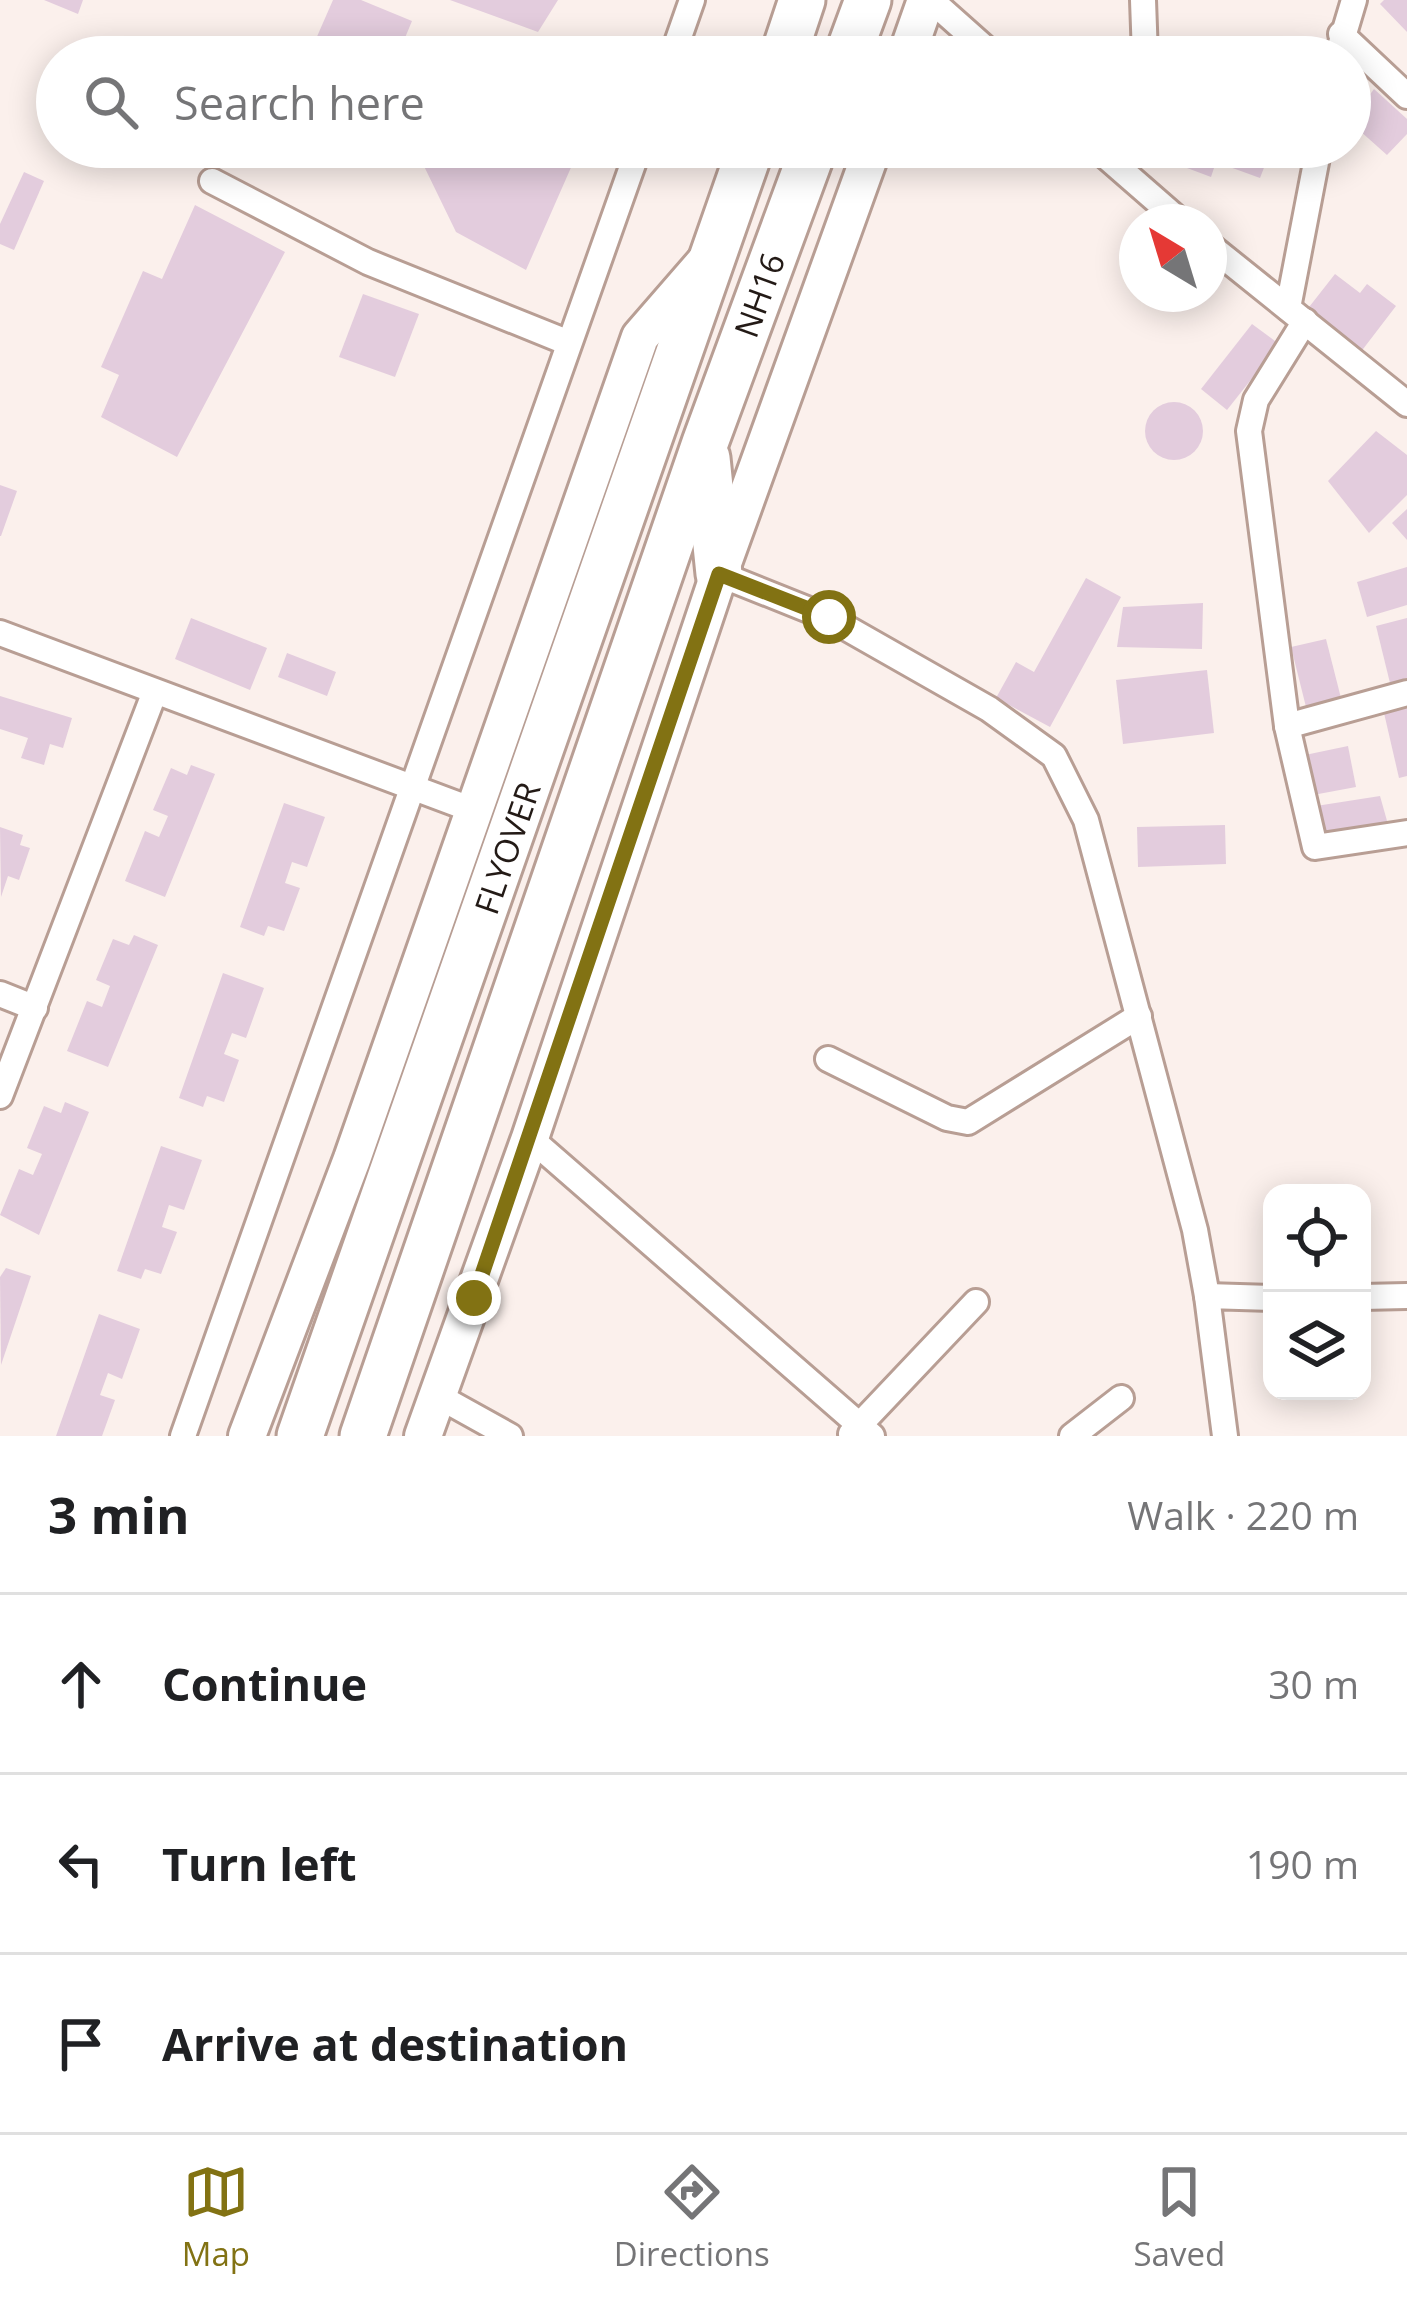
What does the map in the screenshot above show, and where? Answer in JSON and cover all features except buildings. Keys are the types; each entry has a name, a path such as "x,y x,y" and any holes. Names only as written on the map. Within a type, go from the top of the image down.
{"highway":[{"path":"790,36 802,0"},
{"path":"855,36 868,0"},
{"name":"NH16","path":"709,258 743,168"},
{"name":"NH16","path":"705,443 806,168"},
{"name":"FLYOVER","path":"300,1436 709,258"},
{"path":"705,443 719,574"},
{"name":"FLYOVER","path":"363,1436 705,443"}],"street":[{"path":"679,36 692,0"},
{"path":"914,36 929,0 971,36"},
{"path":"1143,0 1144,36"},
{"path":"1342,36 1354,0"},
{"path":"1371,69 1407,96"},
{"path":"183,1436 632,168"},
{"path":"423,1436 530,1138 719,574 866,168"},
{"path":"1119,168 1160,204"},
{"path":"1316,168 1296,314 1256,400 1249,431 1287,726 1315,847 1407,833"},
{"path":"212,181 368,262 569,343"},
{"path":"247,1436 352,1159 640,337 709,258"},
{"path":"1227,258 1407,404"},
{"path":"719,574 829,617 989,709 1054,757 1086,820 1139,1016 1207,1296 1225,1436"},
{"path":"0,633 473,811"},
{"path":"1287,726 1407,693"},
{"path":"0,1096 154,694"},
{"path":"0,994 35,1008"},
{"path":"828,1059 946,1118 968,1122 1139,1016"},
{"path":"530,1138 861,1432 976,1302"},
{"path":"1207,1296 1263,1298"},
{"path":"1371,1297 1407,1296"},
{"path":"438,1396 510,1436"},
{"path":"1072,1436 1121,1398"}],"route":[{"path":"474,1298 719,574 829,617"}]}
